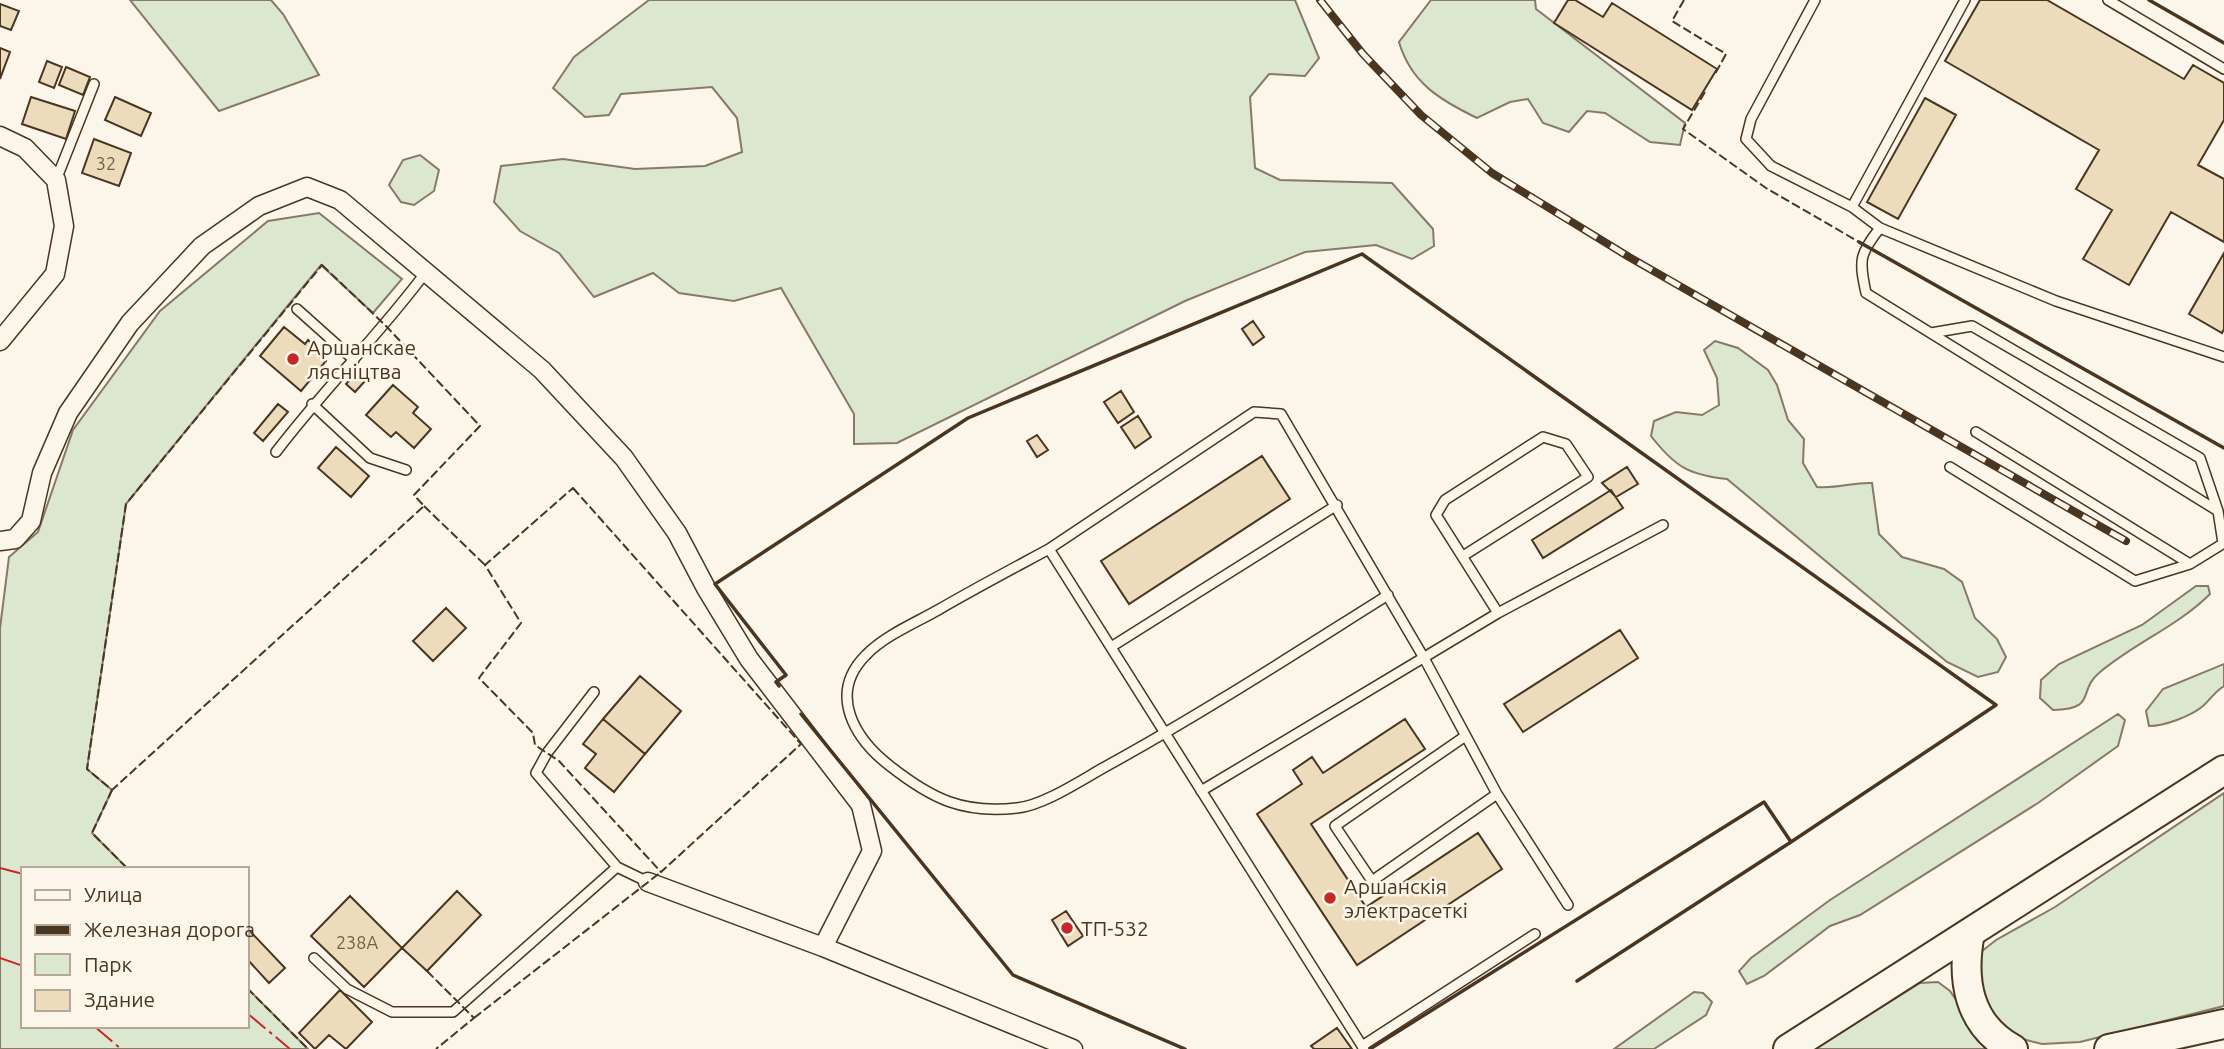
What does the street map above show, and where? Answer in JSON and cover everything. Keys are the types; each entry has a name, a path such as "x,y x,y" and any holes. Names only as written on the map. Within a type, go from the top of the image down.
{"highway":[{"path":"1788,1048 2224,770"},
{"path":"1970,933 1964,964 1971,1003 1994,1039 2014,1049"},
{"path":"2109,1049 2224,1024"}],"street":[{"path":"0,136 25,148 55,180 64,226 55,274 0,341"},
{"path":"0,541 15,539 31,521 42,473 68,413 130,323 202,246 259,206 307,187 340,201 542,370 624,458 677,534 749,659 861,805 872,850 823,947"},
{"path":"648,882 823,947 1073,1049"}],"lane":[{"path":"1815,0 1751,119 1746,139 1771,166 1852,207 1880,228 2056,301 2224,358"},
{"path":"1852,207 1965,0"},
{"path":"2108,0 2224,69"},
{"path":"55,180 94,84"},
{"path":"1880,228 1866,246 1859,264 1866,293 2218,511"},
{"path":"276,452 312,404 386,326 426,272"},
{"path":"297,309 354,360"},
{"path":"1931,333 1972,326 2200,458 2218,511 2224,543 2190,564 2135,581 1950,467"},
{"path":"312,404 370,458 406,470"},
{"path":"1388,595 1165,734 1069,787 1020,808 976,809 935,799 888,765 855,729 845,701 851,679 865,655 909,626 1049,549 1254,412 1281,414 1337,505 1424,658 1464,737 1497,794 1568,905"},
{"path":"1976,432 2190,564"},
{"path":"1462,556 1588,477 1566,444 1543,437 1445,500 1436,515 1498,613"},
{"path":"1111,648 1337,505"},
{"path":"1201,791 1498,613 1662,525"},
{"path":"1049,549 1363,1047 1535,934"},
{"path":"593,692 547,753 536,773 617,867 648,882"},
{"path":"1464,737 1335,826 1372,881 1497,794"},
{"path":"314,958 347,989 392,1012 453,1012 617,867"}],"green space":[{"path":"130,0 271,0 283,14 319,75 219,111"},
{"path":"649,0 1295,0 1319,58 1305,76 1269,74 1250,97 1255,168 1280,180 1392,183 1433,229 1434,246 1412,259 1376,245 1305,252 1185,301 897,443 854,444 854,414 781,288 734,301 679,293 653,273 594,297 559,253 520,231 494,202 501,166 563,159 635,169 705,166 742,152 737,118 712,87 621,94 609,115 585,117 553,88 574,57"},
{"path":"1431,0 1535,0 1536,9 1685,123 1680,145 1650,142 1605,113 1587,111 1569,132 1543,123 1528,99 1510,102 1477,118 1451,104 1419,79 1411,69 1399,42"},
{"path":"420,155 439,170 434,191 414,205 401,202 389,185 403,160"},
{"path":"319,213 402,279 373,313 321,265 126,504 87,769 112,790 92,833 126,867 21,867 21,1028 248,1028 248,989 308,1049 0,1049 0,628 9,557 38,532 73,430 160,311 268,221"},
{"path":"1715,341 1738,348 1768,370 1777,385 1788,420 1804,439 1803,463 1817,487 1872,483 1879,534 1902,557 1944,569 1962,582 1975,618 1997,639 2006,657 1998,672 1978,677 1947,662 1727,479 1702,475 1684,468 1660,447 1651,436 1654,421 1676,412 1702,415 1719,405 1717,378 1704,350"},
{"path":"2196,586 2208,586 2210,594 2184,616 2099,673 2089,686 2082,703 2067,709 2053,710 2040,698 2041,680 2059,664 2142,625"},
{"path":"2224,664 2224,686 2203,706 2178,720 2149,726 2146,711 2163,689"},
{"path":"2118,714 2125,720 2118,746 2038,803 1860,915 1830,926 1764,976 1747,984 1739,971 1751,958 1830,900"},
{"path":"2224,793 2224,1006 2080,1042 2042,1044 2011,1036 1986,1012 1975,969 1982,951 1996,940 2055,907"},
{"path":"1938,982 1950,991 1989,1049 1814,1049 1920,983"},
{"path":"1694,992 1703,993 1712,1002 1706,1015 1654,1049 1614,1049"}],"building":[{"path":"1568,0 1575,0 1603,17 1612,3 1717,69 1692,110 1554,23"},
{"path":"1980,0 2047,0 2184,79 2193,65 2224,83 2224,120 2198,165 2224,179 2224,242 2171,212 2129,285 2083,259 2112,210 2076,189 2099,150 1945,61"},
{"path":"0,4 19,11 11,30 0,26"},
{"path":"0,48 10,52 0,79"},
{"path":"47,61 62,67 54,88 39,82"},
{"path":"66,67 90,77 83,95 59,85"},
{"path":"31,97 75,111 66,139 22,124"},
{"path":"115,97 151,113 141,136 105,120"},
{"path":"1925,98 1956,115 1898,219 1867,202"},
{"path":"94,139 131,153 119,186 82,173"},
{"path":"2224,253 2224,329 2222,333 2189,314"},
{"path":"1253,321 1264,337 1253,345 1242,329"},
{"name":"Аршанскае лясніцтва","path":"284,327 305,344 308,340 318,349 315,352 326,361 301,391 260,356"},
{"path":"356,373 365,381 355,392 346,384"},
{"path":"393,385 418,407 413,413 431,429 414,448 396,432 391,437 366,415"},
{"path":"1121,391 1134,412 1118,423 1104,402"},
{"path":"278,404 288,412 263,441 254,433"},
{"path":"1138,416 1151,437 1135,448 1121,427"},
{"path":"1037,435 1048,450 1037,457 1027,441"},
{"path":"336,447 369,476 351,497 318,468"},
{"path":"1262,456 1290,499 1129,604 1101,561"},
{"path":"1627,467 1638,484 1616,497 1602,483"},
{"path":"1611,490 1623,508 1543,558 1532,540"},
{"path":"446,608 466,628 433,661 413,641"},
{"path":"1620,630 1638,658 1523,732 1504,704"},
{"path":"640,676 681,711 645,754 603,719"},
{"path":"603,719 645,754 614,792 585,768 596,754 583,744"},
{"path":"1405,719 1425,749 1311,824 1366,907 1478,833 1502,869 1357,965 1257,814 1302,784 1293,770 1312,757 1323,773"},
{"path":"457,891 481,915 427,971 402,948"},
{"path":"350,896 402,948 364,987 311,936"},
{"name":"ТП-532","path":"1066,911 1083,936 1068,946 1052,920"},
{"path":"248,929 285,968 269,983 248,960"},
{"path":"340,990 372,1022 346,1049 329,1035 315,1049 299,1033"},
{"path":"1337,1028 1352,1049 1314,1049 1311,1046"}],"railway":[{"path":"1320,0 1363,54 1421,115 1492,173 1629,257 2126,541"}],"fence":[{"path":"1684,0 1672,21 1726,54 1715,74"},
{"path":"1705,92 1683,129 1766,188 1859,242"},
{"path":"322,265 386,326 480,426 414,495 424,506 112,790 87,769 126,504 322,265"},
{"path":"573,488 801,744 661,872 559,761 535,745 533,733 479,678 521,623 485,565 573,488"},
{"path":"424,506 485,565"},
{"path":"112,790 92,833 126,867"},
{"path":"474,1018 661,872"},
{"path":"427,971 474,1018 436,1049"},
{"path":"248,989 308,1049"}],"wall":[{"path":"2149,0 2224,43"},
{"path":"1859,242 2224,448"},
{"path":"779,686 776,682 786,675 715,584 968,418 1362,254 1996,705 1791,842 1764,802 1370,1049"},
{"path":"801,714 1013,975 1185,1049"},
{"path":"1577,981 1791,842"}],"power":[{"path":"0,868 21,873"},
{"path":"0,958 21,965"},
{"path":"248,1014 290,1049"},
{"path":"96,1028 121,1049"}],"place":[{"name":"Аршанскае лясніцтва","path":"293,359"},
{"name":"Аршанскія электрасеткі","path":"1330,898"},
{"name":"ТП-532","path":"1067,928"}]}
